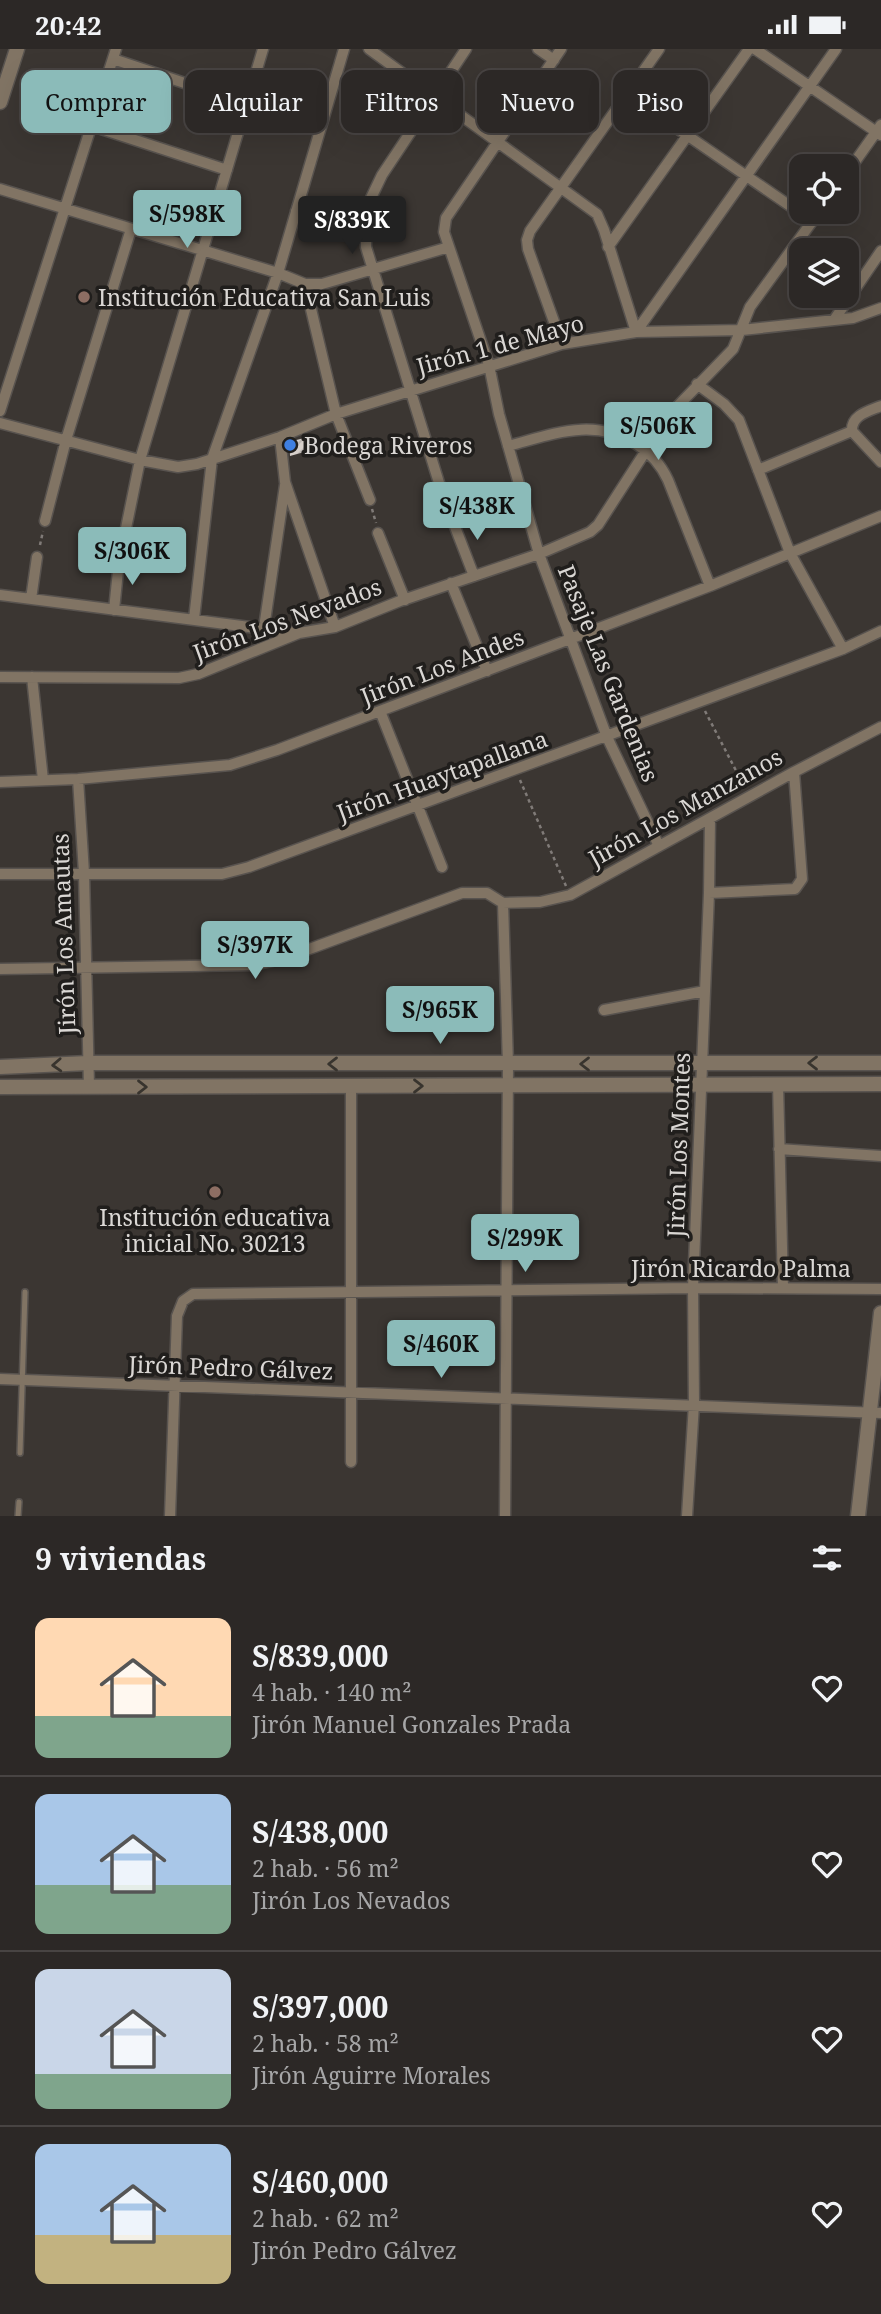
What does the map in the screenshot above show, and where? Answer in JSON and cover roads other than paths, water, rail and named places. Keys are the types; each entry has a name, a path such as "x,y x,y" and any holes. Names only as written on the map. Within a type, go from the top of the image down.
{"street":[{"path":"0,102 17,49"},
{"path":"257,70 263,49"},
{"path":"194,619 212,459 278,273 344,49"},
{"path":"369,49 397,70"},
{"path":"452,70 466,49"},
{"path":"538,49 554,60"},
{"name":"Pasaje Las Gardenias","path":"561,49 446,218 444,232 489,365 539,554 607,737 660,846"},
{"path":"644,70 659,49"},
{"path":"608,247 749,49"},
{"path":"755,49 879,130 859,157"},
{"path":"636,332 836,49"},
{"path":"115,54 185,81"},
{"path":"562,344 527,240 530,231 613,114"},
{"path":"463,117 597,214 636,332"},
{"path":"0,411 90,133"},
{"path":"113,133 227,170"},
{"path":"124,538 140,460 238,133"},
{"path":"410,133 382,175 371,198 366,247 440,486"},
{"path":"683,133 746,176 789,201"},
{"path":"0,189 278,273 305,284 322,284 449,247"},
{"path":"296,211 366,228"},
{"name":"Jirón Los Nevados","path":"0,677 179,678 198,674 299,633 335,627 451,583 539,554 590,532 598,525 669,415 733,349 750,307 810,224"},
{"path":"45,521 66,440 131,229"},
{"path":"834,320 881,251"},
{"path":"305,284 336,414 370,500"},
{"name":"Jirón 1 de Mayo","path":"0,423 140,460 178,467 212,459 280,437 336,414 562,344 636,332 742,330 853,318 881,308"},
{"path":"697,384 724,404 739,420 790,553 843,649"},
{"path":"758,470 852,428 857,417 881,405"},
{"path":"852,428 881,462"},
{"path":"509,446 567,430 605,430 620,434 647,451 662,467 710,586"},
{"path":"280,437 285,482 335,627"},
{"path":"265,621 285,482"},
{"name":"Jirón Los Andes","path":"0,782 78,779 230,765 277,750 710,586 881,516"},
{"path":"452,519 474,576"},
{"path":"378,533 405,600"},
{"path":"31,599 37,557"},
{"path":"114,610 120,561"},
{"path":"451,583 487,671"},
{"path":"0,595 299,633"},
{"name":"Jirón Huaytapallana","path":"0,874 222,874 249,867 843,649 881,631"},
{"path":"32,677 43,780"},
{"path":"380,711 442,867"},
{"name":"Jirón Los Manzanos","path":"503,904 540,902 570,895 877,728"},
{"path":"709,893 795,889 800,884 802,879 794,772"},
{"name":"Jirón Los Amautas","path":"78,779 84,873 89,1087"},
{"name":"Jirón Los Montes","path":"687,1516 694,1404 693,1288 710,819"},
{"path":"0,969 253,965 282,959 462,893 487,893 503,904 508,1064 505,1516"},
{"path":"604,1010 705,991"},
{"path":"0,1067 88,1063 881,1063"},
{"path":"0,1087 701,1086 881,1083"},
{"path":"778,1084 783,1288"},
{"path":"351,1086 351,1462"},
{"path":"779,1149 881,1156"},
{"name":"Jirón Ricardo Palma","path":"176,1387 177,1315 183,1301 193,1294 693,1288 881,1289"},
{"path":"859,1516 875,1412 881,1313"},
{"name":"Jirón Pedro Gálvez","path":"0,1379 875,1412"},
{"path":"170,1516 176,1387"}],"lane":[{"path":"20,1453 25,1292"},
{"path":"18,1516 19,1502"}],"place":[{"name":"Institución Educativa San Luis","path":"84,297"},
{"name":"Bodega Riveros","path":"290,445"},
{"name":"Institución educativa inicial No. 30213","path":"215,1192"}]}
